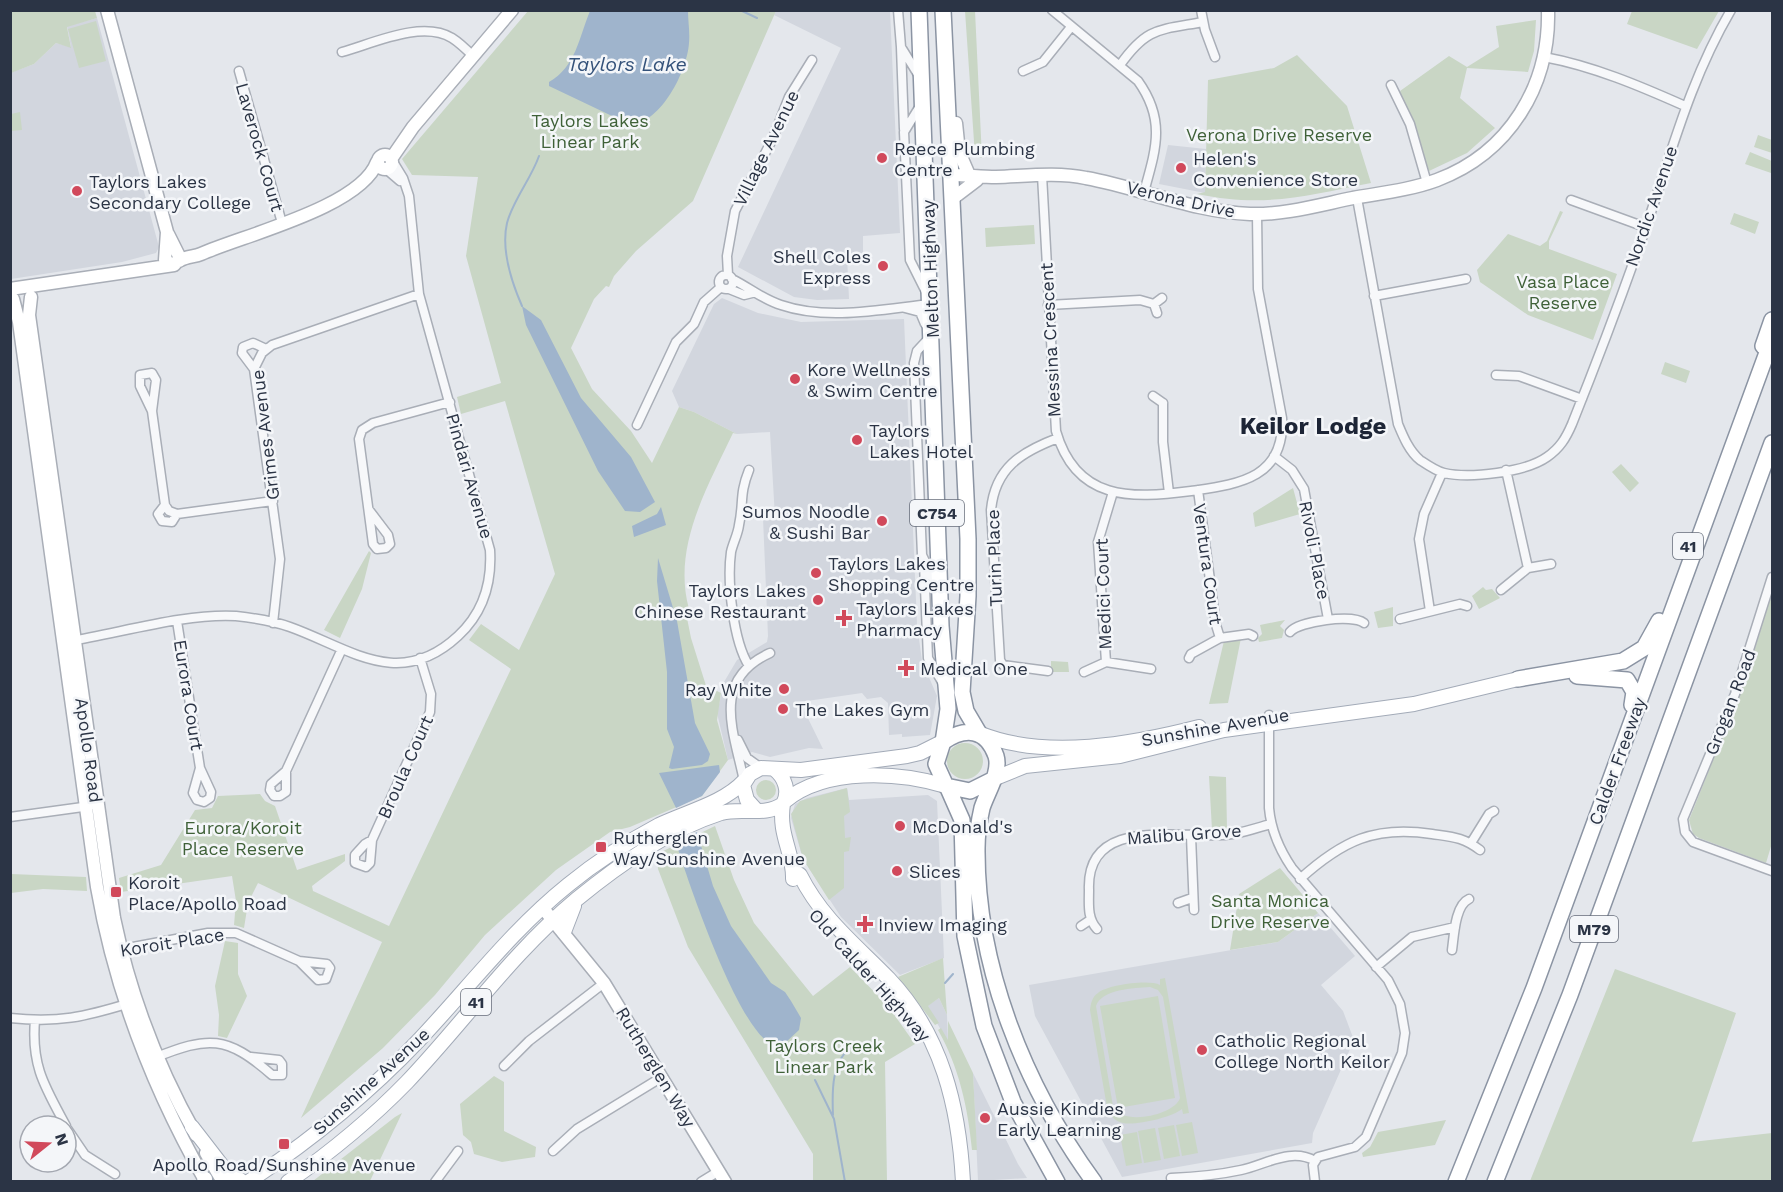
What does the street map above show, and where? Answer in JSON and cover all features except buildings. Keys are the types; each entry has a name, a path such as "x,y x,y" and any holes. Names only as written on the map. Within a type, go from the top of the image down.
{"highway":[{"name":"Melton Highway","path":"919,10 927,178 940,593 948,713 942,742"},
{"name":"Melton Highway","path":"943,10 968,558 962,692 966,711 980,734"},
{"path":"927,178 951,178"},
{"name":"41","path":"1518,679 1623,661 1639,652 1649,642 1657,627 1773,320"},
{"name":"Calder Freeway","path":"1456,1182 1499,1078 1572,884 1773,339"},
{"name":"Calder Freeway","path":"1495,1182 1566,1005 1773,443"},
{"name":"41","path":"1518,679 1575,676 1612,678 1627,680 1634,689 1634,699 1579,848 1572,884"},
{"name":"41","path":"942,742 962,732 980,734"},
{"path":"980,734 997,759 981,813 977,848 982,915 995,976 1012,1030 1032,1080 1057,1126 1094,1182"},
{"path":"942,742 936,764 962,820 965,936 982,1019 1013,1102 1057,1182"},
{"name":"41","path":"946,786 970,791 992,780"}],"main road":[{"name":"Sunshine Avenue","path":"980,734 1004,743 1029,747 1119,743 1162,736 1223,721 1367,712 1451,696 1518,679"},
{"name":"Sunshine Avenue","path":"992,780 1025,766 1120,756 1269,719"},
{"name":"41","path":"744,781 750,774 768,768 801,770 914,755 942,742"},
{"path":"768,768 784,780 784,802"},
{"name":"41","path":"758,811 769,812 807,788 872,774 903,775 946,786"},
{"name":"Sunshine Avenue","path":"248,1182 310,1137 387,1071 539,910 609,855 673,819 729,793 744,781"},
{"path":"744,781 745,796 758,811"},
{"name":"Old Calder Highway","path":"784,802 781,831 794,871 792,878 795,884 820,916 900,1003 935,1047 956,1109 963,1182"},
{"name":"Sunshine Avenue","path":"288,1182 353,1132 396,1093 503,970 550,923 578,899 636,856 673,834 699,822 736,810 758,811"},
{"name":"Old Calder Highway","path":"758,811 781,831"},
{"path":"564,932 578,899"},
{"path":"192,1127 226,1171 243,1182"}],"street":[{"path":"107,10 173,256"},
{"path":"12,295 30,294 53,284 135,270 173,256 210,249 327,206 360,184 386,162 512,10"},
{"path":"752,293 744,295 725,288 719,279 730,277 747,286 752,293 790,308 814,312 905,308 930,301 913,272 910,260 898,10"},
{"path":"1052,10 1120,65 1144,89 1155,116 1155,151 1144,192"},
{"path":"1202,10 1203,22 1215,57"},
{"name":"Verona Drive","path":"951,178 1042,175 1085,177 1218,210 1257,214 1290,211 1427,183 1475,161 1508,131 1533,91 1544,57 1548,10"},
{"name":"Nordic Avenue","path":"1356,198 1398,424 1406,443 1418,459 1442,473 1467,476 1532,465 1553,452 1564,441 1646,227 1686,103 1709,49 1731,10"},
{"path":"1120,65 1134,45 1149,35 1203,22"},
{"path":"1023,71 1043,62 1071,27"},
{"path":"342,52 412,32 427,30 454,39 474,57"},
{"path":"901,48 922,82"},
{"path":"1544,57 1582,66 1686,103"},
{"name":"Village Avenue","path":"730,277 727,256 735,211 773,138 789,97 812,60"},
{"name":"Laverock Court","path":"239,71 282,223"},
{"path":"947,84 954,105 959,152 973,177 952,199"},
{"path":"1391,85 1410,124 1427,183"},
{"path":"904,132 923,103"},
{"name":"Pindari Avenue","path":"68,637 177,621 233,616 289,626 341,651 367,660 387,662 420,658 446,646 466,629 480,608 490,579 488,537 419,298 407,191 386,162"},
{"name":"Messina Crescent","path":"1042,175 1053,411 1058,438 1067,458 1082,474 1113,492 1137,496 1169,494 1247,481 1263,470 1274,456"},
{"path":"1571,200 1646,227"},
{"path":"1257,214 1258,289 1282,418 1281,438 1274,456"},
{"path":"637,425 676,342 694,324 704,302 725,288 730,277"},
{"path":"1374,296 1467,279"},
{"name":"Apollo Road","path":"30,294 29,315 68,637"},
{"name":"Apollo Road","path":"12,295 19,322 68,637 92,806 97,887 131,1002 151,1059 205,1181"},
{"name":"Grimes Avenue","path":"271,622 278,591 280,559 254,369 258,358 266,349 372,309 419,298"},
{"path":"1048,305 1140,300 1156,308 1162,298"},
{"path":"905,308 920,312 932,336 917,351 914,359 924,563 922,570 928,658 947,689"},
{"path":"254,369 242,353 243,346 253,343 266,349"},
{"path":"1496,375 1519,376 1582,399"},
{"path":"1153,396 1166,401 1163,442 1169,494"},
{"path":"369,510 359,440 362,430 373,423 450,402"},
{"path":"152,411 165,505 169,511 177,514 273,501"},
{"name":"Turin Place","path":"1047,670 1002,665 1000,660 991,510 994,489 1010,464 1023,453 1058,438"},
{"name":"Rivoli Place","path":"1274,456 1292,471 1304,489 1328,619"},
{"path":"749,470 741,494 740,524 731,557 732,613 741,646 752,664"},
{"path":"1506,470 1528,568"},
{"path":"1430,610 1419,539 1424,514 1442,473"},
{"name":"Ventura Court","path":"1198,490 1216,625 1220,638"},
{"name":"Medici Court","path":"1106,662 1098,542 1113,492"},
{"path":"924,563 940,593"},
{"path":"1501,590 1528,568 1551,564"},
{"name":"Grogan Road","path":"1773,577 1736,694 1684,814 1687,831 1693,842 1773,871"},
{"path":"1400,619 1460,604 1467,606"},
{"name":"Rivoli Place","path":"1290,632 1295,627 1328,619 1356,620 1364,623"},
{"name":"Eurora Court","path":"177,621 200,768"},
{"name":"Ventura Court","path":"1189,658 1191,654 1220,638 1249,634 1253,636"},
{"path":"286,771 341,651"},
{"path":"744,781 731,723 730,704 734,689 752,664 770,653"},
{"name":"Broula Court","path":"372,840 430,712 431,694 420,658"},
{"name":"Medici Court","path":"1084,672 1106,662 1151,669"},
{"path":"1269,719 1271,824 1285,858 1300,879 1393,988 1401,1004 1405,1033 1402,1053 1363,1140 1350,1148 1321,1155 1315,1161 1315,1182"},
{"path":"731,723 747,758 768,768"},
{"path":"10,817 92,806"},
{"path":"1472,843 1489,814 1494,812"},
{"name":"Malibu Grove","path":"1090,920 1089,871 1096,855 1105,847 1126,837 1235,834 1271,824"},
{"path":"1300,879 1344,845 1380,833 1414,831 1463,839 1480,850"},
{"path":"1191,836 1194,910"},
{"path":"1178,903 1192,898"},
{"path":"1452,950 1455,927 1462,904 1469,899"},
{"name":"Rutherglen Way","path":"539,910 581,955"},
{"path":"1081,926 1090,920 1097,929"},
{"name":"Rutherglen Way","path":"550,923 564,932 604,983 722,1176"},
{"path":"1376,966 1412,937 1455,927"},
{"name":"Koroit Place","path":"116,950 189,936 230,932 248,937 299,961"},
{"path":"504,1066 530,1041 604,983"},
{"path":"10,1018 36,1020 79,1018 131,1002"},
{"path":"36,1020 33,1042 38,1071 60,1114"},
{"path":"151,1059 185,1045 203,1042 230,1047 251,1057"},
{"name":"Apollo Road","path":"151,1059 223,1182"},
{"path":"553,1151 577,1129 662,1077"},
{"path":"78,1144 85,1155 115,1174"},
{"path":"435,1182 458,1151"},
{"path":"1170,1177 1210,1176 1243,1170 1281,1157 1307,1157 1315,1161"},
{"path":"701,1182 722,1176"}],"shaded area":[{"path":"776,11 890,11 900,233 863,236 863,255 847,256 849,299 817,300 794,297 738,267 841,48 774,15"},
{"name":"Taylors Lakes Secondary College","path":"97,18 159,247 156,253 122,262 11,279 10,73 34,64 56,43 71,47 67,26"},
{"path":"1168,145 1206,149 1205,193 1159,184"},
{"path":"722,298 758,313 801,322 904,319 917,624 922,661 937,696 930,735 902,737 902,734 889,735 888,703 881,697 867,699 862,693 800,702 823,749 809,748 770,757 752,752 728,760 717,713 724,682 737,660 767,642 768,636 763,518 775,517 770,432 737,434 679,407 672,391 714,304"},
{"path":"847,788 849,800 928,795 937,801 944,958 900,975 841,917 803,859 791,818 795,804 807,798"},
{"name":"Catholic Regional College North Keilor","path":"1318,913 1355,956 1321,985 1343,1011 1354,1040 1313,1133 1312,1143 1122,1177 1035,1016 1029,985 1278,942"},
{"path":"939,998 947,1015 948,1042 927,1006"},
{"name":"Aussie Kindies Early Learning","path":"973,1073 1018,1164 1027,1178 978,1181"}],"green space":[{"path":"1632,10 1719,11 1697,49 1627,24"},
{"path":"10,11 95,11 97,18 67,27 71,48 56,43 34,64 11,73"},
{"name":"Taylors Lakes Linear Park","path":"528,11 776,11 693,201 636,251 614,276 609,287 606,286 594,299 571,348 592,389 631,431 652,463 679,407 737,434 733,433 703,497 695,518 685,563 685,586 689,609 686,613 691,638 708,692 715,690 721,693 717,720 728,760 702,796 630,827 610,832 556,870 485,935 435,995 383,1048 301,1118 382,942 258,883 248,903 244,928 234,925 236,901 232,876 121,892 119,878 161,865 195,810 212,808 218,796 260,794 265,801 275,806 297,870 345,854 345,861 312,886 313,891 389,926 511,669 469,640 481,624 519,650 555,574 505,401 461,414 457,397 501,383 466,256 478,177 412,175 402,159"},
{"path":"965,11 975,11 982,158 975,156"},
{"path":"1536,20 1534,51 1528,72 1467,68 1460,98 1495,128 1467,153 1429,171 1400,91 1449,56 1467,67 1499,47 1496,26"},
{"path":"96,21 106,61 79,68 68,29"},
{"name":"Verona Drive Reserve","path":"1297,55 1347,106 1371,183 1285,199 1243,200 1197,194 1205,192 1208,80 1274,68"},
{"path":"20,112 22,130 11,131 11,114"},
{"path":"1758,135 1772,140 1772,153 1754,147"},
{"path":"1750,152 1772,161 1771,173 1745,164"},
{"name":"Vasa Place Reserve","path":"1560,211 1563,212 1549,241 1549,249 1617,274 1593,340 1528,315 1480,282 1477,270 1508,234 1540,246 1547,241"},
{"path":"1734,213 1759,222 1755,234 1730,224"},
{"path":"1034,225 1035,244 986,247 985,228"},
{"path":"1665,362 1690,371 1686,383 1661,374"},
{"path":"1621,464 1639,483 1630,492 1612,472"},
{"path":"1293,488 1300,514 1255,527 1253,513"},
{"path":"369,551 371,553 362,589 340,638 324,630"},
{"path":"1483,587 1486,590 1492,589 1500,598 1479,609 1472,596"},
{"path":"1772,593 1772,843 1766,863 1699,838 1693,834 1689,820 1744,683"},
{"path":"1393,607 1393,626 1378,628 1374,612"},
{"path":"1285,620 1280,626 1284,630 1282,638 1259,642 1258,638 1262,634 1260,625"},
{"path":"1241,638 1228,703 1209,704 1224,641"},
{"path":"1051,661 1068,662 1069,672 1051,672"},
{"path":"965,743 978,748 983,761 978,774 965,779 952,774 947,761 952,748"},
{"path":"1209,776 1226,777 1227,829 1212,830"},
{"path":"762,780 770,780 776,786 776,794 770,800 762,800 756,794 756,786"},
{"path":"847,788 850,812 844,816 845,838 851,837 849,851 844,852 844,888 829,900 803,859 791,814 800,801"},
{"name":"Taylors Creek Linear Park","path":"715,826 734,880 754,923 813,996 850,967 888,1006 915,1044 885,1062 887,1181 813,1181 813,1154 688,947 658,869 657,854"},
{"name":"Santa Monica Drive Reserve","path":"1280,868 1318,913 1278,942 1230,950 1239,894"},
{"path":"11,874 86,877 87,891 43,889 11,893"},
{"path":"225,941 238,943 238,974 247,996 227,1038 218,1036 219,1015 215,986"},
{"path":"943,958 947,1015 939,998 928,1006 939,1023 935,1025 898,977"},
{"path":"1615,969 1736,1013 1692,1142 1772,1133 1772,1181 1530,1181"},
{"path":"1165,978 1189,1113 1183,1114 1182,1109 1154,1120 1123,1123 1112,1117 1107,1107 1090,1010 1091,1003 1093,998 1103,990 1138,983 1160,985 1160,979","holes":["1150,987 1158,990 1163,997 1180,1098 1176,1104 1159,1114 1126,1116 1113,1106 1096,1006 1099,1000 1119,990"]},
{"path":"1158,996 1175,1098 1118,1108 1100,1006"},
{"path":"948,1021 973,1073 977,1150 972,1150 968,1119 957,1073 938,1030 941,1028 948,1040"},
{"path":"494,1076 504,1082 504,1131 536,1147 535,1157 502,1162 474,1154 471,1142 463,1135 460,1104"},
{"path":"402,1113 370,1181 313,1181 395,1117"},
{"path":"1446,1120 1435,1145 1363,1157 1362,1153 1370,1147 1378,1132"},
{"path":"1192,1122 1198,1153 1182,1156 1176,1125"},
{"path":"1174,1125 1180,1156 1164,1159 1158,1128"},
{"path":"1155,1128 1161,1160 1144,1163 1138,1131"},
{"path":"1137,1132 1142,1163 1126,1166 1120,1135"}],"water":[{"name":"Taylors Lake","path":"590,11 688,11 689,43 678,81 662,105 642,122 631,125 549,86 549,82 558,76 571,60"},
{"path":"522,306 541,320 581,398 631,457 655,502 640,512 625,511 598,471 526,325"},
{"path":"661,507 666,525 634,537 632,526 657,514"},
{"path":"658,558 677,621 695,723 710,754 708,761 702,765 669,768 674,747 667,729 667,672 657,581"},
{"path":"719,765 720,772 702,796 676,808 659,773"},
{"path":"697,832 713,886 731,926 771,983 785,992 801,1018 799,1030 785,1043 774,1045 760,1035 746,1015 716,954 676,843"}],"waterway":[{"path":"740,10 757,18"},
{"path":"522,306 506,255 507,223 513,206 539,156"},
{"path":"945,983 953,974"},
{"path":"833,1115 834,1077 840,1059 853,1046"},
{"path":"815,1080 834,1119 845,1182"}],"place":[{"name":"Reece Plumbing Centre","path":"882,158"},
{"name":"Helen's Convenience Store","path":"1181,168"},
{"name":"Taylors Lakes Secondary College","path":"77,191"},
{"name":"Shell Coles Express","path":"883,266"},
{"name":"Kore Wellness & Swim Centre","path":"795,379"},
{"name":"Taylors Lakes Hotel","path":"857,440"},
{"name":"Sumos Noodle & Sushi Bar","path":"882,521"},
{"name":"Taylors Lakes Shopping Centre","path":"816,573"},
{"name":"Taylors Lakes Chinese Restaurant","path":"818,600"},
{"name":"Taylors Lakes Pharmacy","path":"844,618"},
{"name":"Medical One","path":"906,668"},
{"name":"Ray White","path":"784,689"},
{"name":"The Lakes Gym","path":"783,709"},
{"name":"McDonald's","path":"900,826"},
{"name":"Rutherglen Way/Sunshine Avenue","path":"601,847"},
{"name":"Slices","path":"897,871"},
{"name":"Koroit Place/Apollo Road","path":"116,892"},
{"name":"Inview Imaging","path":"865,924"},
{"name":"Catholic Regional College North Keilor","path":"1202,1050"},
{"name":"Aussie Kindies Early Learning","path":"985,1118"},
{"name":"Apollo Road/Sunshine Avenue","path":"284,1144"}],"district":[{"name":"Keilor Lodge","path":"1313,426"}],"park label":[{"name":"Eurora/Koroit Place Reserve","path":"243,837"}]}
